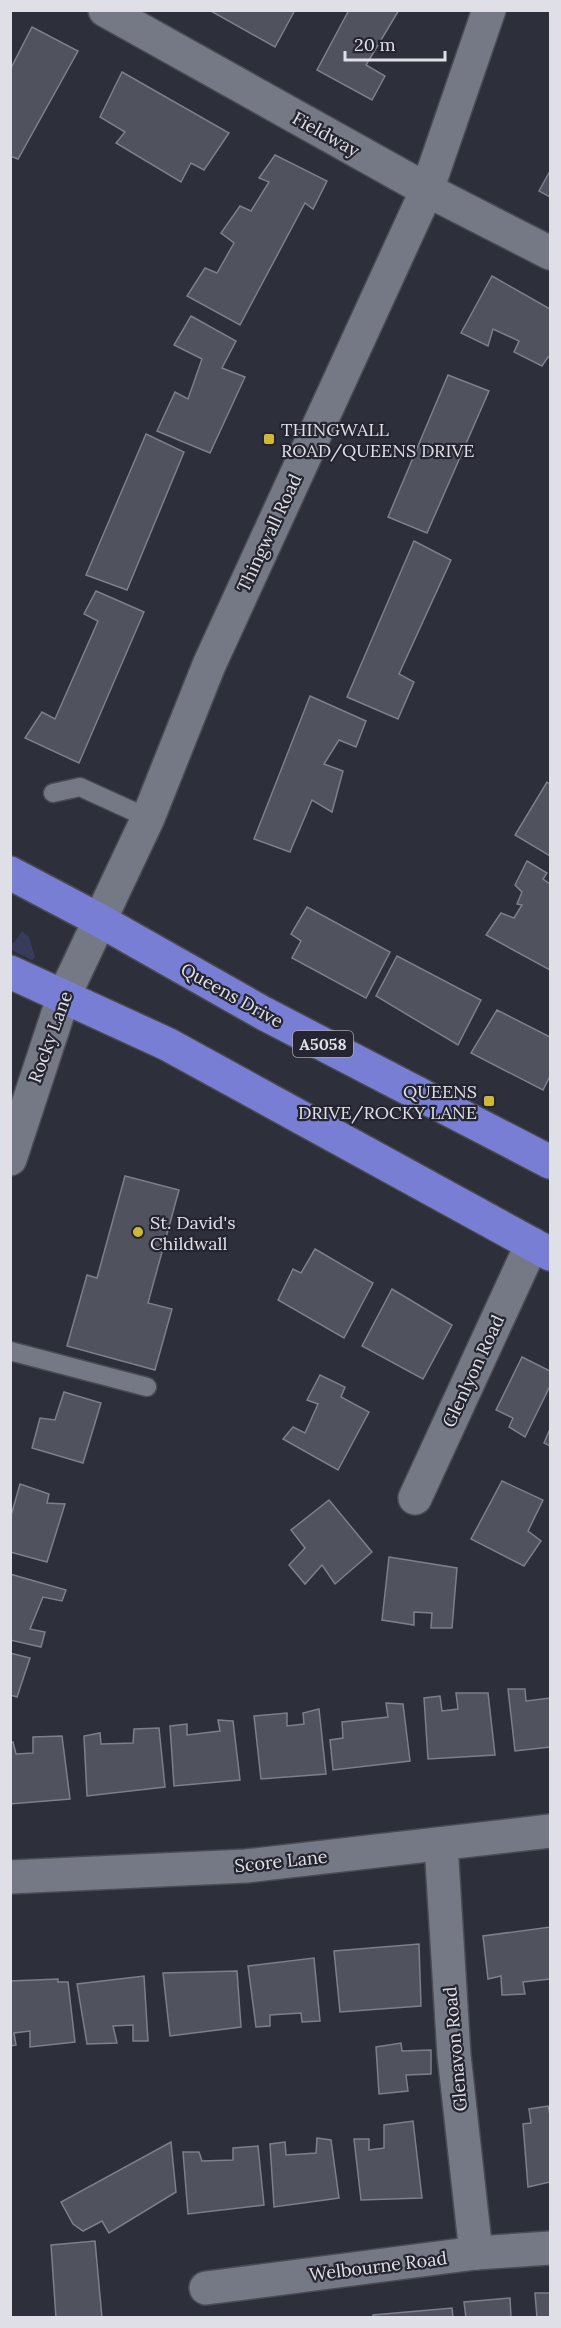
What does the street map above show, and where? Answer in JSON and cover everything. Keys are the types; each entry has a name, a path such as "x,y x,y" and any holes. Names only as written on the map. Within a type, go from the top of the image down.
{"highway":[{"name":"Queens Drive","path":"10,873 99,920 263,1013 549,1157"},
{"path":"10,972 166,1044 541,1249"}],"street":[{"name":"Fieldway","path":"105,10 427,190 550,253"},
{"name":"Thingwall Road","path":"99,920 148,818 209,665 427,190 489,10"},
{"name":"Rocky Lane","path":"10,1159 63,998 99,920"},
{"name":"Glenlyon Road","path":"415,1498 541,1249"},
{"name":"Score Lane","path":"10,1877 246,1866 550,1831"},
{"name":"Glenavon Road","path":"441,1844 454,2055 476,2253"},
{"name":"Welbourne Road","path":"206,2288 476,2253 550,2248"}],"lane":[{"path":"53,793 80,787 148,818"},
{"path":"10,1351 147,1388"}],"shaded area":[{"path":"22,931 29,937 35,957 32,960 11,950 11,942 14,943"}],"building":[{"path":"209,10 295,10 275,47"},
{"path":"349,10 399,10 366,65 385,76 372,100 317,70"},
{"path":"32,27 78,51 18,159 10,156 10,70"},
{"path":"122,72 229,133 204,170 191,163 181,182 116,143 125,132 100,117"},
{"path":"275,155 327,181 313,209 305,203 240,325 187,296 205,268 217,273 234,243 221,233 240,206 251,211 269,182 259,178"},
{"path":"550,171 550,197 539,191"},
{"path":"492,276 550,309 550,358 548,357 542,366 514,352 519,341 493,329 488,346 461,333"},
{"path":"191,316 236,341 222,368 245,377 210,453 157,431 175,392 188,399 202,359 174,345"},
{"path":"448,375 489,391 427,533 388,517"},
{"path":"146,434 184,452 127,590 86,575"},
{"path":"414,541 451,560 399,674 414,682 398,719 347,697"},
{"path":"96,591 144,612 79,763 25,738 42,712 55,719 98,621 84,614"},
{"path":"310,696 366,721 356,747 339,740 324,764 343,771 332,812 312,800 290,852 254,839"},
{"path":"547,782 550,784 550,856 515,835"},
{"path":"527,861 547,873 543,879 550,884 550,970 486,935 501,913 514,918 522,905 517,904 522,892 515,885"},
{"path":"307,907 390,952 366,998 292,958 301,941 291,934"},
{"path":"397,956 481,1000 458,1045 376,996"},
{"path":"497,1010 550,1037 550,1076 543,1090 471,1053"},
{"name":"St. David's Childwall","path":"125,1176 179,1190 148,1303 172,1309 155,1370 67,1346 87,1275 97,1278"},
{"path":"315,1249 373,1283 344,1338 278,1300 293,1269 301,1273"},
{"path":"392,1289 452,1325 423,1379 362,1346"},
{"path":"522,1357 550,1371 550,1386 525,1437 509,1427 513,1418 496,1410"},
{"path":"320,1375 345,1387 341,1397 369,1412 338,1470 283,1439 293,1427 305,1433 318,1404 307,1400"},
{"path":"64,1392 101,1403 83,1463 32,1448 40,1418 55,1420"},
{"path":"550,1429 550,1446 544,1443"},
{"path":"502,1481 543,1500 528,1531 541,1541 524,1566 471,1539"},
{"path":"20,1484 49,1494 47,1503 65,1504 47,1562 10,1552 10,1519"},
{"path":"329,1500 372,1552 335,1584 322,1565 305,1584 289,1565 305,1548 291,1530"},
{"path":"389,1557 457,1568 452,1628 431,1628 432,1613 414,1612 414,1625 382,1620"},
{"path":"10,1574 66,1590 62,1601 43,1597 30,1629 45,1632 41,1647 10,1640"},
{"path":"10,1653 30,1658 17,1697 10,1695"},
{"path":"508,1689 525,1689 526,1701 550,1698 550,1747 515,1751"},
{"path":"456,1693 488,1693 495,1755 428,1759 424,1698 440,1696 442,1711 458,1709"},
{"path":"386,1703 403,1704 410,1761 333,1770 330,1740 343,1738 342,1722 388,1717"},
{"path":"319,1709 326,1774 261,1779 254,1716 287,1713 287,1726 304,1724 303,1713"},
{"path":"218,1720 233,1721 240,1780 174,1786 170,1726 187,1724 187,1735 220,1731"},
{"path":"159,1728 165,1787 87,1796 84,1736 100,1733 101,1744 133,1743 134,1729"},
{"path":"62,1736 70,1799 10,1804 10,1743 13,1742 16,1754 33,1753 33,1737"},
{"path":"550,1927 550,1979 523,1982 525,1994 502,1995 501,1976 488,1979 483,1936"},
{"path":"419,1944 421,2006 340,2012 334,1951"},
{"path":"314,1958 320,2021 302,2022 301,2013 270,2015 270,2026 256,2027 248,1966"},
{"path":"237,1971 241,2027 170,2036 163,1973"},
{"path":"144,1976 148,2041 133,2041 133,2025 113,2026 117,2043 87,2044 77,1984"},
{"path":"58,1979 58,1982 68,1982 75,2042 30,2047 30,2031 14,2033 16,2045 10,2046 10,1981"},
{"path":"401,2043 402,2051 431,2050 431,2074 406,2075 408,2091 379,2094 376,2047"},
{"path":"548,2106 550,2182 528,2187 523,2124 531,2123 529,2109"},
{"path":"413,2121 422,2198 361,2200 354,2139 369,2139 369,2150 384,2148 384,2125"},
{"path":"317,2138 331,2140 339,2198 274,2207 270,2144 285,2142 286,2155 316,2153"},
{"path":"171,2142 176,2192 109,2233 102,2221 83,2231 73,2224 61,2202"},
{"path":"258,2146 264,2205 188,2214 183,2152 199,2152 202,2161 233,2160 233,2148"},
{"path":"95,2241 102,2318 56,2318 51,2245"},
{"path":"535,2293 550,2293 550,2318 537,2318"},
{"path":"510,2298 511,2318 466,2318 464,2302"},
{"path":"452,2308 453,2318 373,2318 373,2315"}],"place":[{"name":"THINGWALL ROAD/QUEENS DRIVE","path":"269,439"},
{"name":"QUEENS DRIVE/ROCKY LANE","path":"489,1101"},
{"name":"St. David's Childwall","path":"138,1232"}]}
